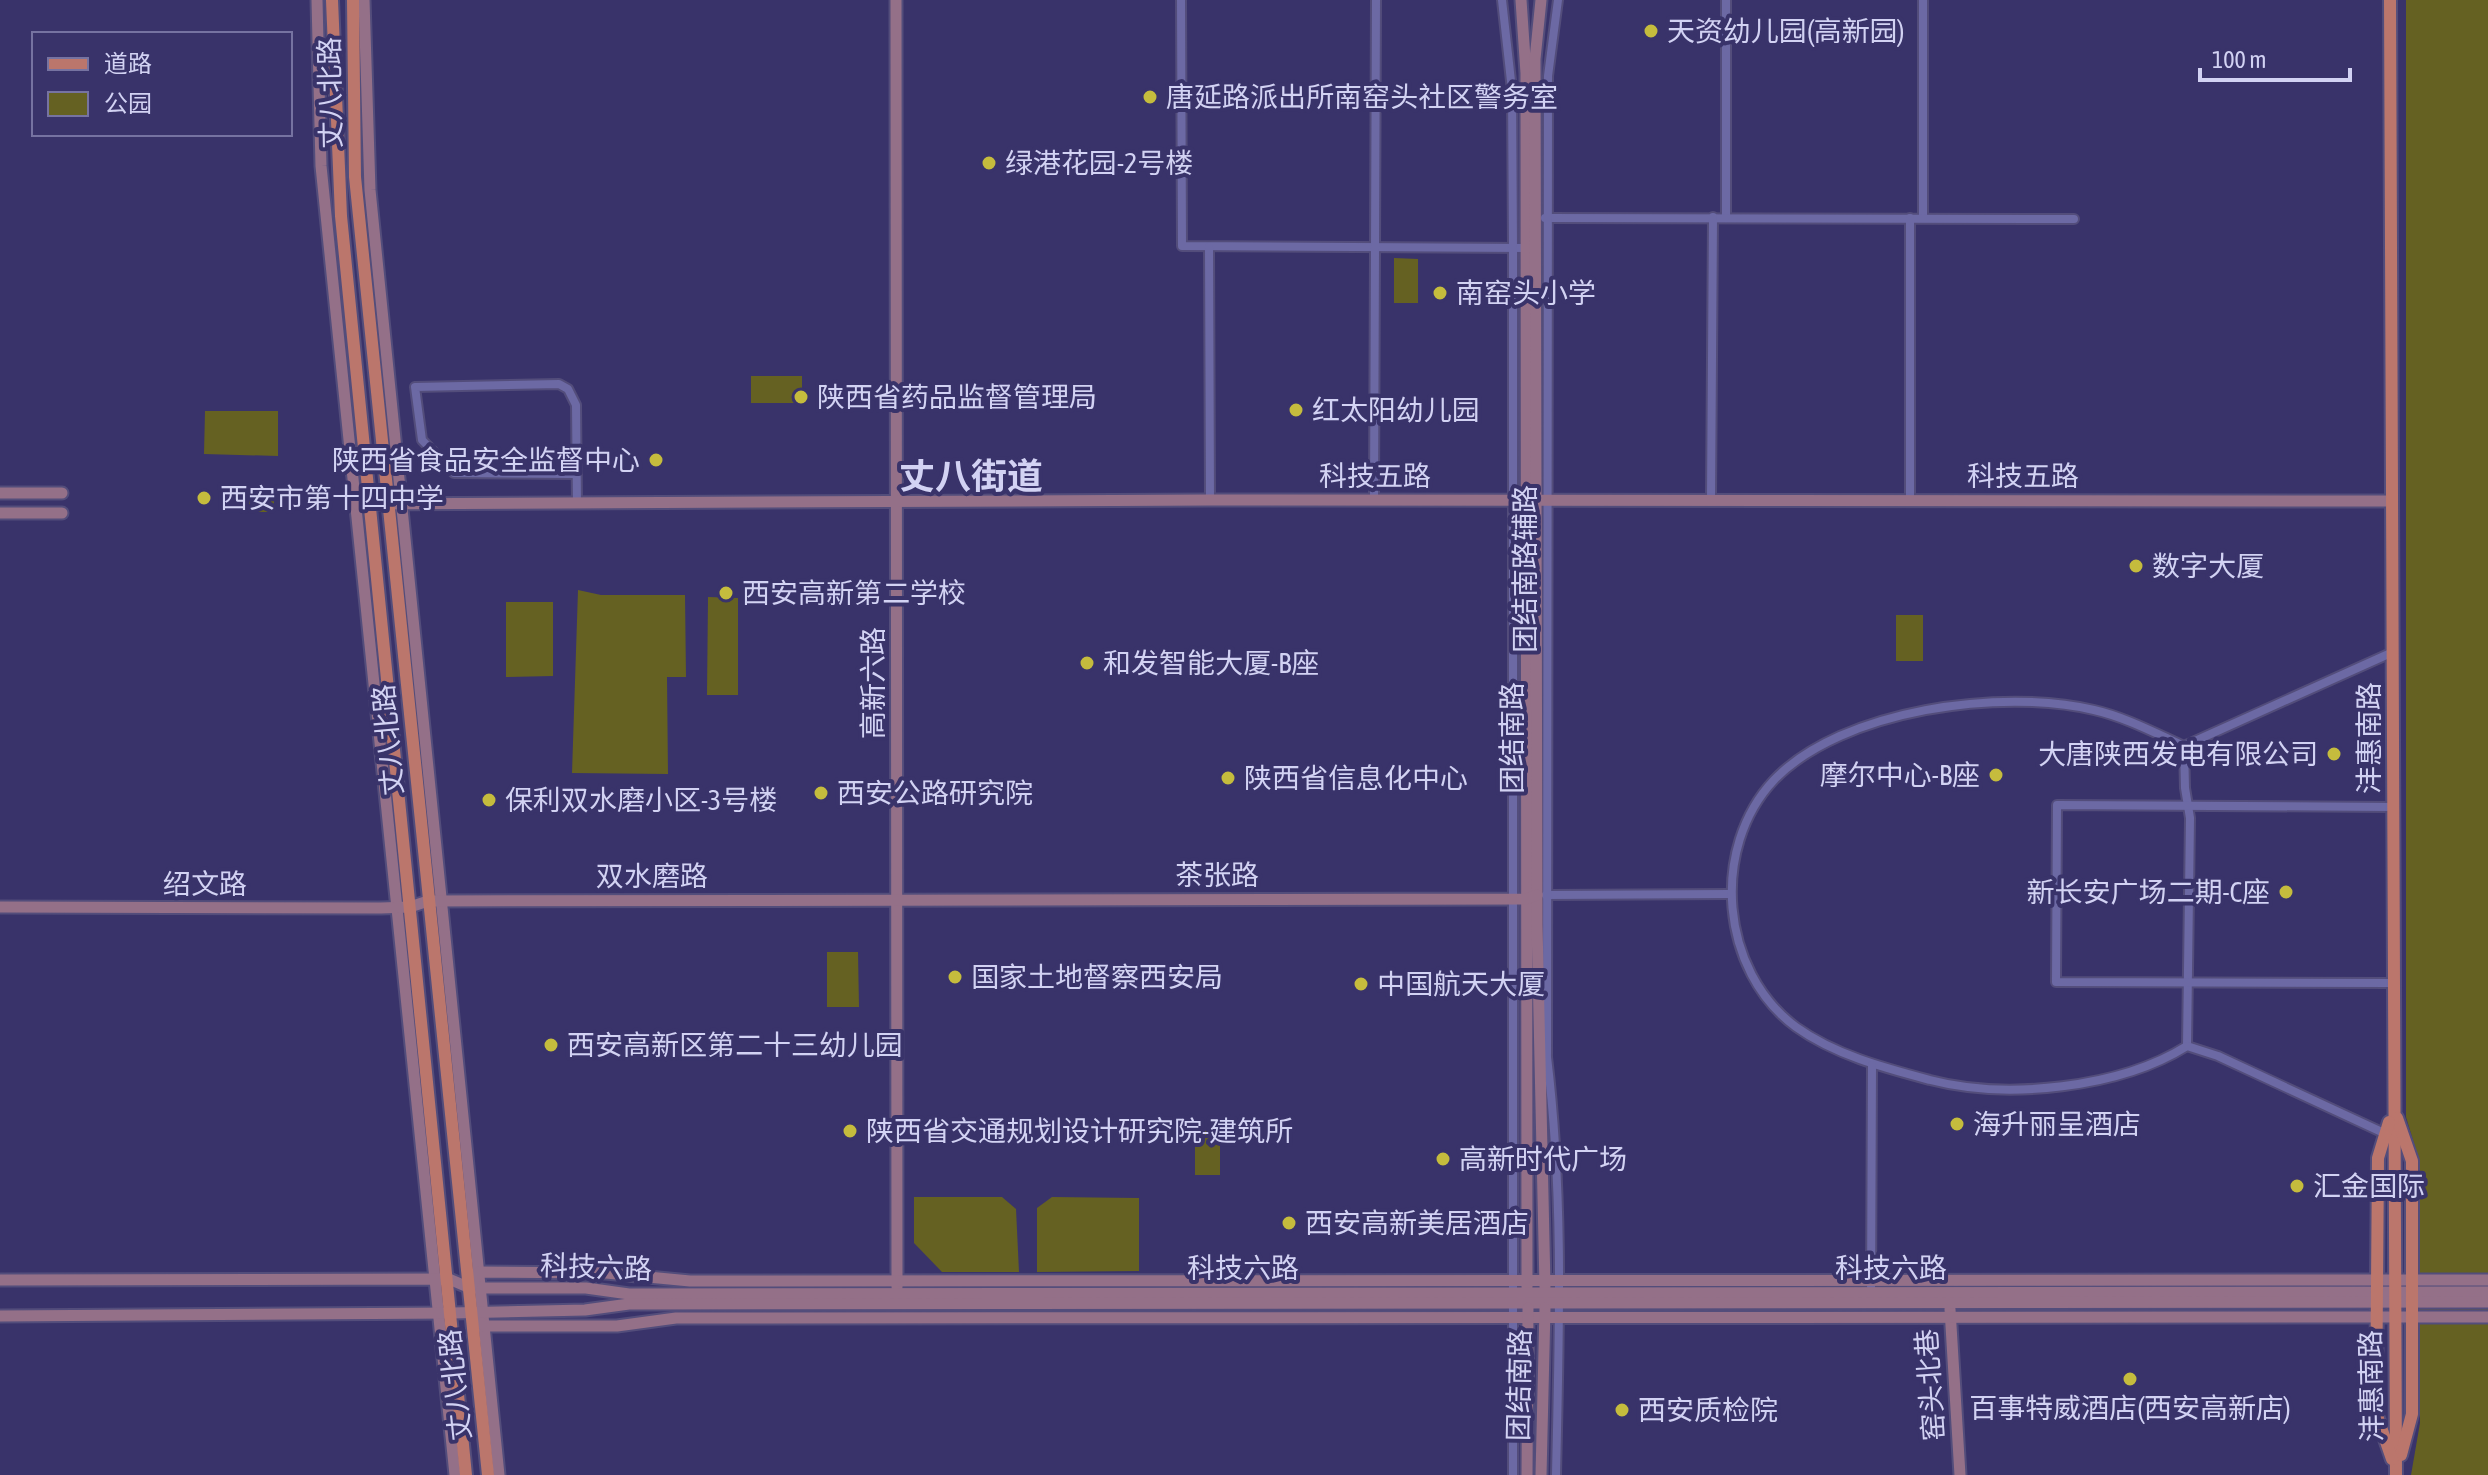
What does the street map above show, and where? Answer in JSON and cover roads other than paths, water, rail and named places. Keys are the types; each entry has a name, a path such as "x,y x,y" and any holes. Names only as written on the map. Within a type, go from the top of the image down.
{"main road":[{"path":"317,0 321,166 364,504"},
{"name":"丈八北路","path":"332,0 341,216 364,504 446,1313 466,1475"},
{"name":"丈八北路","path":"353,0 355,177 396,504 475,1288 488,1475"},
{"path":"364,0 370,190 396,504"},
{"name":"高新六路","path":"896,0 898,1317"},
{"name":"团结南路","path":"1521,0 1526,73 1519,248 1536,501"},
{"name":"团结南路","path":"1541,0 1535,59 1542,218 1536,501 1537,896 1545,1298 1541,1475"},
{"name":"沣惠南路","path":"2390,0 2396,1473"},
{"path":"0,493 62,493"},
{"name":"科技五路","path":"364,504 1210,500 2392,501"},
{"path":"0,513 62,513"},
{"name":"团结南路","path":"1527,1475 1537,896"},
{"name":"茶张路","path":"896,899 1513,899 1537,896"},
{"name":"双水磨路","path":"404,907 435,901 896,899"},
{"path":"435,901 479,1272 475,1288"},
{"name":"绍文路","path":"0,907 404,907"},
{"path":"2394,1107 2378,1158 2376,1413 2396,1473"},
{"path":"2394,1107 2412,1161 2412,1414 2396,1473"},
{"path":"479,1272 606,1273 690,1281 897,1292 1512,1298 1871,1292 2412,1298 2488,1280"},
{"name":"科技六路","path":"0,1280 443,1280 475,1288 586,1288 629,1294 897,1292 1545,1298 1871,1292 1950,1304 2377,1298 2488,1302"},
{"name":"科技六路","path":"0,1316 585,1310 629,1304 897,1292"},
{"name":"科技六路","path":"2412,1298 2488,1292"},
{"path":"1559,1297 1950,1304 2377,1298"},
{"path":"484,1326 617,1326 676,1318 898,1317 1512,1298"},
{"path":"2412,1298 2488,1317"},
{"name":"窑头北巷","path":"1950,1304 1960,1475"},
{"path":"477,1311 484,1326 499,1475"},
{"path":"446,1313 455,1475"}],"street":[{"path":"1181,0 1182,246 1519,248"},
{"path":"1374,500 1376,0"},
{"name":"团结南路辅路","path":"1502,0 1512,90 1519,248 1511,501 1513,1475"},
{"path":"1558,0 1548,76 1542,218 2074,219"},
{"path":"1726,0 1726,217"},
{"path":"1923,0 1923,218"},
{"path":"1711,500 1713,217"},
{"path":"1910,218 1910,500"},
{"path":"1209,247 1210,500"},
{"path":"576,474 454,473 422,440 415,387 559,384 568,389 576,405 577,504"},
{"path":"2187,1046 2160,1063 2116,1076 2068,1084 1982,1091 1872,1065 1798,1028 1776,1010 1751,971 1729,894 1732,858 1750,815 1774,780 1805,755 1855,731 1917,712 1976,701 2025,700 2095,710 2184,746 2393,652"},
{"path":"2184,746 2185,788 2189,806 2190,978 2187,982 2187,1046"},
{"path":"2393,807 2057,805 2056,982 2393,983"},
{"path":"1556,1475 1559,1297 1556,1134 1547,1057 1537,896 1729,894"},
{"path":"2187,1046 2218,1056 2386,1134"},
{"path":"1871,1292 1872,1065"}],"place":[{"name":"天资幼儿园(高新园)","path":"1651,31"},
{"name":"唐延路派出所南窑头社区警务室","path":"1150,97"},
{"name":"绿港花园-2号楼","path":"989,163"},
{"name":"南窑头小学","path":"1440,293"},
{"name":"陕西省药品监督管理局","path":"801,397"},
{"name":"红太阳幼儿园","path":"1296,410"},
{"name":"陕西省食品安全监督中心","path":"656,460"},
{"name":"西安市第十四中学","path":"204,498"},
{"name":"数字大厦","path":"2136,566"},
{"name":"西安高新第二学校","path":"726,593"},
{"name":"和发智能大厦-B座","path":"1087,663"},
{"name":"大唐陕西发电有限公司","path":"2334,754"},
{"name":"摩尔中心-B座","path":"1996,775"},
{"name":"陕西省信息化中心","path":"1228,778"},
{"name":"西安公路研究院","path":"821,793"},
{"name":"保利双水磨小区-3号楼","path":"489,800"},
{"name":"新长安广场二期-C座","path":"2286,892"},
{"name":"国家土地督察西安局","path":"955,977"},
{"name":"中国航天大厦","path":"1361,984"},
{"name":"西安高新区第二十三幼儿园","path":"551,1045"},
{"name":"海升丽呈酒店","path":"1957,1124"},
{"name":"陕西省交通规划设计研究院-建筑所","path":"850,1131"},
{"name":"高新时代广场","path":"1443,1159"},
{"name":"汇金国际","path":"2297,1186"},
{"name":"西安高新美居酒店","path":"1289,1223"},
{"name":"百事特威酒店(西安高新店)","path":"2130,1379"},
{"name":"西安质检院","path":"1622,1410"}],"district":[{"name":"丈八街道","path":"971,476"}]}
